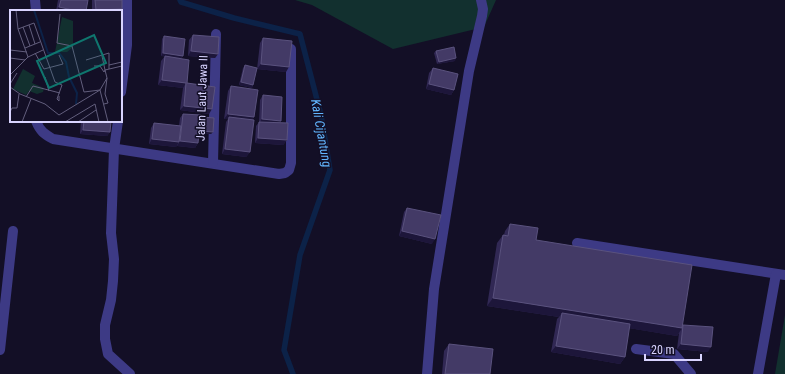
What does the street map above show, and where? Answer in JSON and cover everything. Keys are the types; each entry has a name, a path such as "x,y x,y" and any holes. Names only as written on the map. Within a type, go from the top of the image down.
{"street":[{"path":"35,0 36,10"},
{"path":"122,84 127,45 127,0"},
{"path":"427,374 434,289 469,71 482,16 483,9 481,0"},
{"name":"Jalan Laut Jawa II","path":"213,163 216,34"},
{"path":"36,122 38,128 44,134 53,139 279,174 285,173 289,170 291,163 291,49"},
{"path":"118,122 114,149 111,233 114,259 113,281 105,339 108,354 130,374"},
{"path":"0,350 13,231"},
{"path":"577,243 781,274 758,374"},
{"path":"636,349 674,354 691,374"}],"green space":[{"path":"295,0 496,0 484,27 393,49 312,5"},
{"path":"785,315 785,374 775,374"}],"building":[{"path":"61,0 88,0 86,10 72,10 59,7"},
{"path":"95,0 122,0 122,9 96,10"},
{"path":"193,35 219,37 218,54 191,51"},
{"path":"164,36 185,39 183,56 163,53"},
{"path":"263,38 292,41 289,67 261,64"},
{"path":"454,47 456,58 439,62 436,51"},
{"path":"165,56 189,60 187,83 215,87 212,109 184,106 186,83 162,80"},
{"path":"245,65 257,68 253,85 241,82"},
{"path":"433,68 458,74 454,90 429,84"},
{"path":"231,86 258,90 254,117 228,114"},
{"path":"263,95 282,97 281,121 262,119"},
{"path":"183,114 201,115 198,143 180,141"},
{"path":"202,117 214,118 213,132 201,131"},
{"path":"229,117 254,120 250,152 225,149"},
{"path":"84,122 111,122 110,132 83,130"},
{"path":"259,122 288,123 287,140 258,138"},
{"path":"154,123 181,126 179,142 152,139"},
{"path":"407,208 441,215 435,239 402,231"},
{"path":"510,224 538,228 536,240 692,265 682,328 493,298 503,235 508,236"},
{"path":"562,313 630,324 625,357 556,346"},
{"path":"683,325 713,327 711,347 681,344"},
{"path":"449,344 493,349 490,374 445,374"}],"waterway":[{"name":"Kali Cijantung","path":"180,0 181,2 234,18 300,34 321,115 330,170 300,255 284,350 293,374"}]}
